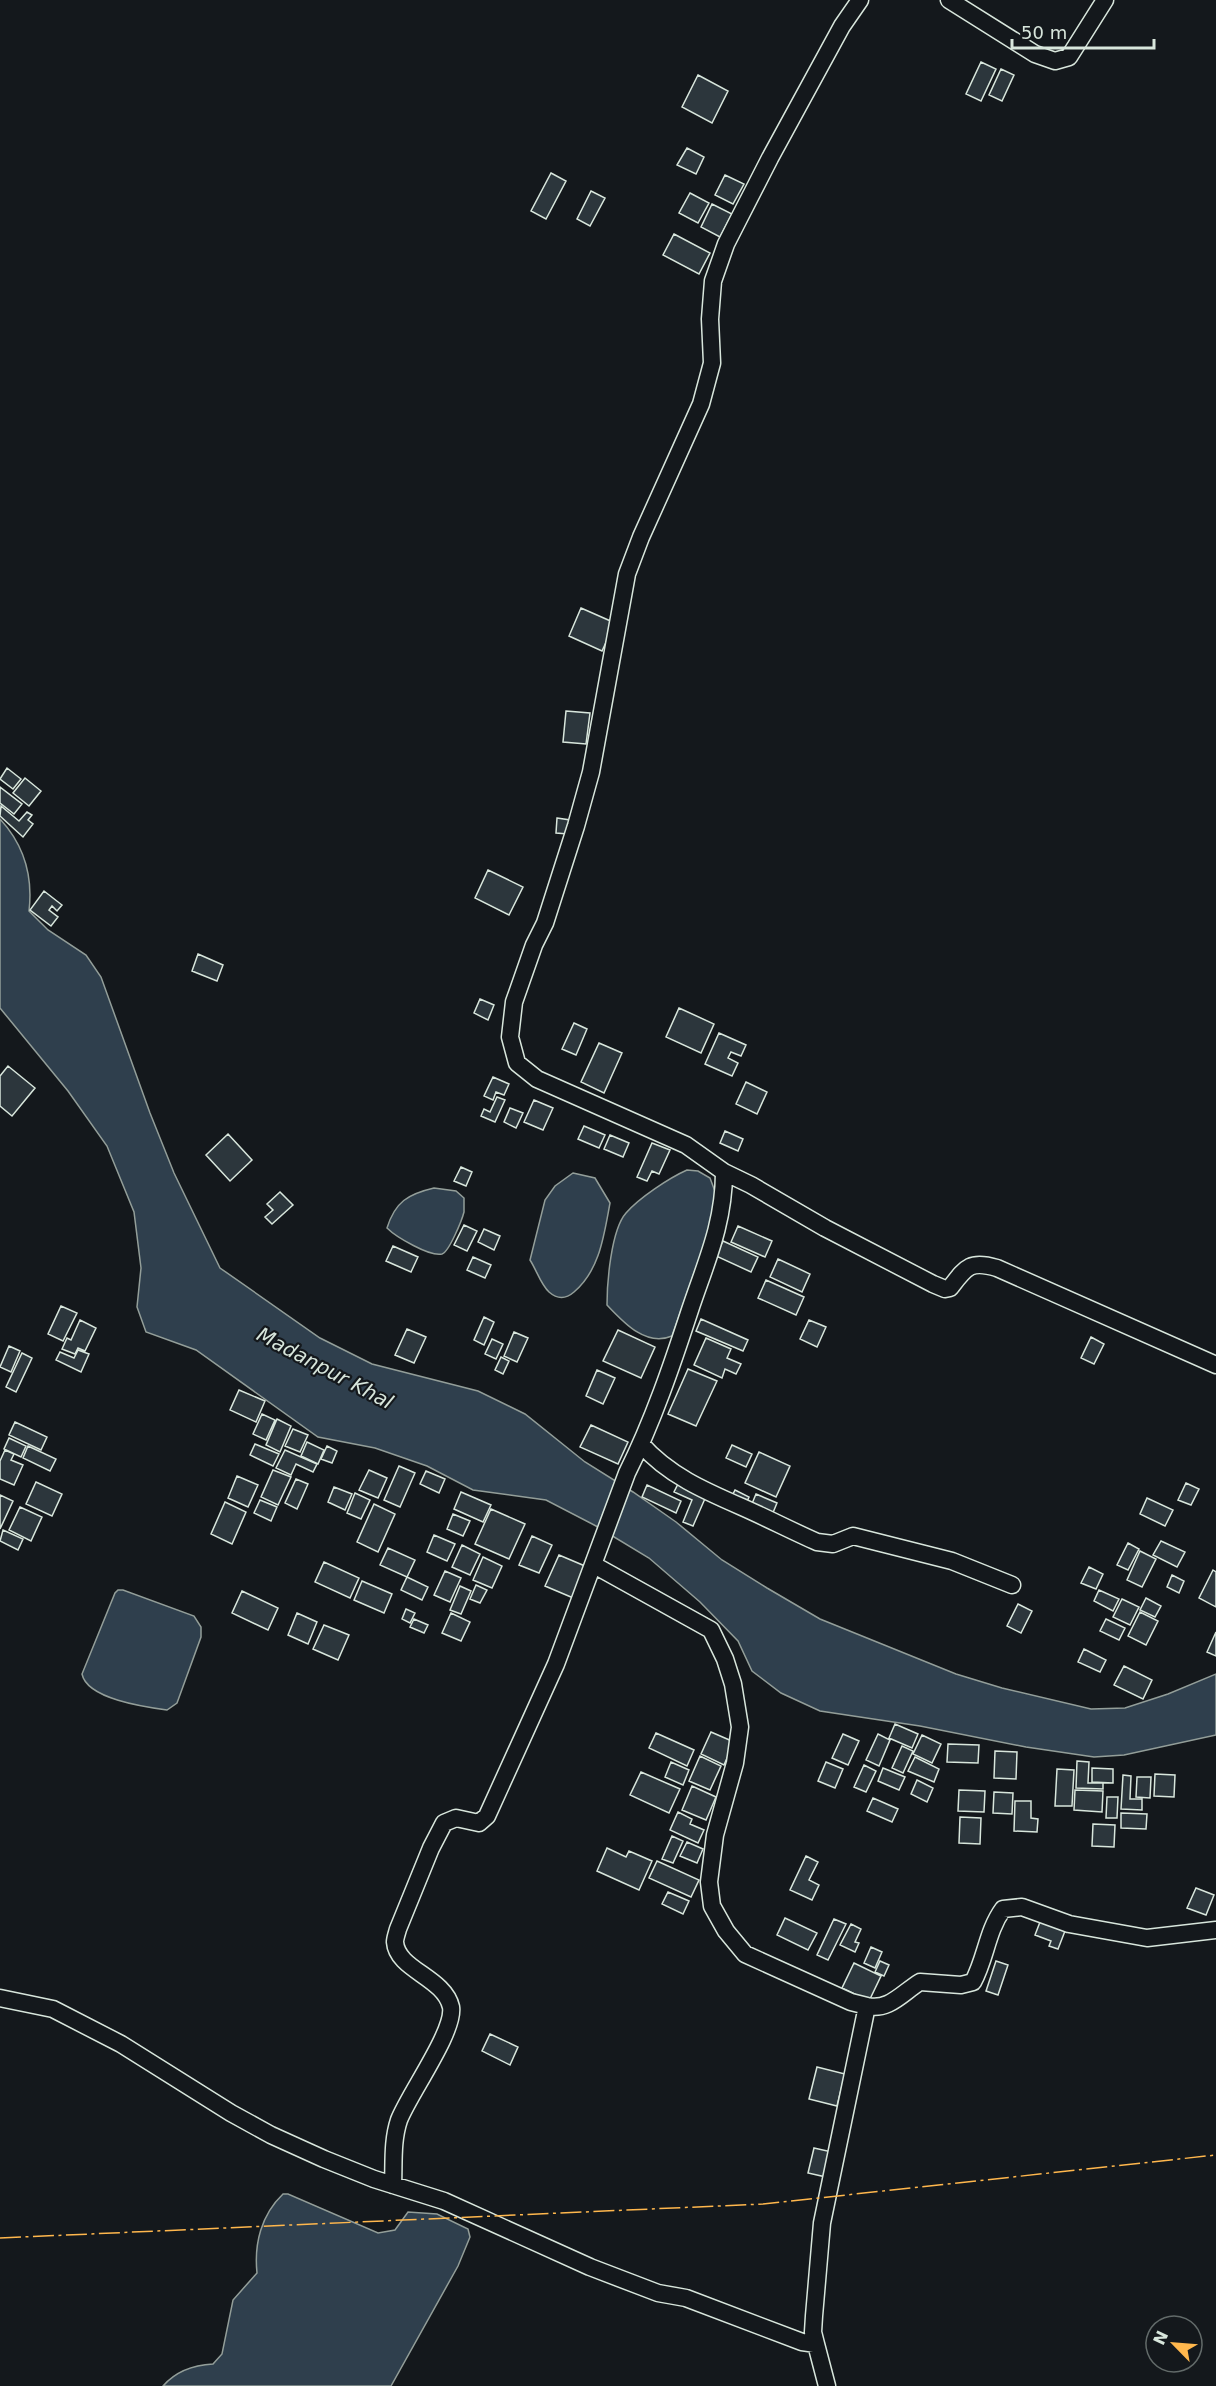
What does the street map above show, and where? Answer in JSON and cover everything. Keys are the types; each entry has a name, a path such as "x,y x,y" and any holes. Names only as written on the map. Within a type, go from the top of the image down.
{"street":[{"path":"860,0 842,26 765,166 726,244 713,281 712,363 701,404 641,537 627,574 591,772 545,923 534,945 514,1002 510,1037 517,1063 537,1079 686,1145 724,1172 825,1228 939,1286 950,1288 969,1266 980,1263 997,1268 1216,1365"},
{"path":"949,0 1035,54 1055,61 1069,57 1105,0"},
{"path":"393,2185 394,2137 400,2119 440,2044 448,2024 451,2008 443,1991 432,1980 412,1967 398,1951 395,1943 398,1929 431,1848 444,1823 456,1818 479,1823 487,1816 556,1664 627,1473 641,1444 675,1355 720,1220 724,1172"},
{"path":"641,1444 654,1459 715,1496 817,1542 833,1544 853,1536 952,1561 1012,1585"},
{"path":"594,1564 711,1630 725,1659 733,1684 740,1727 735,1762 715,1835 709,1882 712,1906 726,1930 745,1954 851,2002 878,2008 892,2003 920,1982 961,1985 973,1982 981,1968 993,1922 1003,1909 1022,1906 1069,1924 1147,1938 1216,1930"},
{"path":"0,1998 53,2009 121,2044 231,2113 271,2135 324,2159 444,2201 579,2263 658,2293 686,2298 802,2342 816,2344"},
{"path":"827,2386 813,2332 822,2223 867,2006"}],"water":[{"name":"Madanpur Khal","path":"0,819 15,840 25,862 30,886 29,911 48,930 86,955 101,977 174,1173 220,1268 320,1338 372,1364 478,1391 525,1414 585,1462 676,1522 722,1560 820,1619 956,1674 1002,1688 1091,1709 1125,1708 1168,1694 1216,1674 1216,1735 1124,1755 1094,1757 820,1711 781,1693 752,1671 738,1641 700,1602 649,1558 596,1526 546,1500 473,1490 427,1466 375,1448 318,1437 196,1350 146,1332 137,1307 141,1268 134,1212 107,1146 68,1091 0,1008"},
{"path":"687,1170 698,1171 710,1178 719,1202 672,1336 662,1339 644,1336 628,1326 607,1305 613,1244 621,1221 638,1201"},
{"path":"573,1173 595,1178 610,1203 600,1251 590,1273 571,1294 558,1297 546,1289 530,1260 545,1200 555,1186"},
{"path":"434,1188 456,1191 464,1198 461,1222 452,1242 442,1254 430,1252 405,1241 387,1228 394,1212 404,1200"},
{"path":"118,1590 194,1616 201,1627 201,1637 177,1703 167,1710 132,1704 105,1696 86,1683 82,1674"},
{"path":"283,2194 288,2194 378,2233 395,2230 408,2212 437,2214 468,2229 470,2237 458,2266 391,2386 163,2386 174,2376 186,2370 213,2364 222,2354 233,2300 257,2273 257,2251 261,2230 269,2211"}],"building":[{"path":"981,62 996,69 981,101 966,94"},
{"path":"1001,69 1014,75 1002,101 989,95"},
{"path":"698,75 728,91 712,123 682,107"},
{"path":"687,148 704,157 696,174 677,165"},
{"path":"551,173 566,181 546,219 531,211"},
{"path":"725,175 744,184 733,204 715,195"},
{"path":"591,191 605,198 590,226 577,219"},
{"path":"690,193 709,203 698,223 679,213"},
{"path":"712,204 732,214 720,237 701,227"},
{"path":"674,234 710,253 699,274 663,255"},
{"path":"581,608 615,623 602,651 569,636"},
{"path":"566,711 590,713 586,744 563,742"},
{"path":"7,768 21,779 13,789 0,779"},
{"path":"25,778 41,791 29,806 13,793"},
{"path":"0,787 22,804 14,814 0,803"},
{"path":"1,806 19,821 27,812 32,815 28,820 33,824 23,837 0,816"},
{"path":"557,818 570,820 568,834 556,833"},
{"path":"488,870 523,887 509,915 475,898"},
{"path":"44,891 62,905 57,911 52,906 49,910 58,917 51,926 30,910"},
{"path":"198,954 223,965 217,981 192,971"},
{"path":"480,999 494,1005 488,1020 474,1013"},
{"path":"679,1008 714,1024 701,1053 666,1037"},
{"path":"574,1023 587,1029 576,1055 562,1049"},
{"path":"719,1033 746,1045 741,1056 731,1052 728,1058 738,1063 732,1076 705,1064"},
{"path":"599,1043 622,1053 604,1093 581,1082"},
{"path":"8,1066 35,1088 12,1116 0,1106 0,1076"},
{"path":"493,1077 509,1084 504,1095 496,1092 493,1100 484,1096"},
{"path":"746,1082 767,1092 757,1114 736,1104"},
{"path":"497,1097 505,1100 495,1122 481,1116 484,1109 490,1112"},
{"path":"534,1100 553,1108 543,1130 524,1122"},
{"path":"510,1108 523,1113 516,1128 504,1122"},
{"path":"584,1126 605,1135 599,1148 578,1139"},
{"path":"725,1131 743,1139 738,1151 720,1143"},
{"path":"228,1134 252,1160 230,1181 206,1155"},
{"path":"610,1135 629,1143 623,1157 604,1149"},
{"path":"652,1143 670,1150 659,1174 652,1171 647,1181 637,1177"},
{"path":"461,1167 472,1172 466,1186 454,1181"},
{"path":"280,1192 293,1205 272,1224 265,1217 273,1210 267,1204"},
{"path":"464,1225 477,1231 467,1251 454,1245"},
{"path":"738,1226 772,1241 765,1257 731,1242"},
{"path":"484,1229 500,1236 494,1250 478,1242"},
{"path":"723,1241 758,1257 751,1272 716,1256"},
{"path":"393,1246 418,1257 411,1272 386,1261"},
{"path":"473,1257 491,1265 485,1278 467,1270"},
{"path":"778,1259 810,1274 802,1292 770,1277"},
{"path":"766,1280 804,1297 796,1315 758,1298"},
{"path":"61,1306 77,1313 63,1341 48,1334"},
{"path":"484,1317 494,1322 484,1345 474,1340"},
{"path":"701,1319 748,1340 743,1351 696,1331"},
{"path":"80,1320 96,1328 85,1351 78,1348 75,1354 62,1349 67,1338 71,1340"},
{"path":"809,1320 826,1327 817,1347 800,1339"},
{"path":"407,1329 426,1337 414,1363 395,1355"},
{"path":"618,1330 655,1347 641,1378 603,1361"},
{"path":"514,1332 528,1338 517,1362 504,1356"},
{"path":"1091,1337 1104,1344 1094,1364 1081,1358"},
{"path":"706,1338 731,1349 727,1358 741,1364 736,1374 725,1369 722,1378 694,1365"},
{"path":"492,1339 503,1344 496,1359 485,1354"},
{"path":"9,1346 20,1351 11,1372 0,1367"},
{"path":"78,1350 89,1354 81,1372 56,1360 60,1352 74,1358"},
{"path":"22,1353 32,1358 16,1392 6,1387"},
{"path":"501,1357 509,1361 503,1374 495,1370"},
{"path":"688,1369 717,1381 696,1426 668,1414"},
{"path":"597,1370 615,1378 603,1404 586,1396"},
{"path":"239,1390 265,1401 256,1422 230,1410"},
{"path":"262,1414 275,1420 266,1440 253,1434"},
{"path":"277,1419 291,1426 280,1452 266,1445"},
{"path":"15,1422 47,1437 41,1450 9,1435"},
{"path":"591,1425 628,1442 618,1464 580,1447"},
{"path":"293,1429 308,1435 300,1452 285,1446"},
{"path":"9,1438 26,1446 21,1457 4,1449"},
{"path":"307,1442 324,1450 318,1464 301,1456"},
{"path":"255,1444 279,1454 273,1466 250,1455"},
{"path":"732,1445 752,1454 746,1467 726,1458"},
{"path":"28,1446 56,1459 50,1471 23,1458"},
{"path":"327,1446 337,1451 332,1463 321,1459"},
{"path":"5,1450 14,1454 11,1460 23,1465 14,1485 0,1479 0,1461"},
{"path":"285,1450 317,1464 313,1472 296,1464 291,1475 276,1468"},
{"path":"759,1452 790,1466 776,1497 745,1483"},
{"path":"399,1466 415,1473 400,1507 384,1500"},
{"path":"273,1470 291,1477 278,1505 261,1497"},
{"path":"369,1470 387,1478 378,1498 359,1490"},
{"path":"426,1471 445,1479 439,1493 420,1484"},
{"path":"237,1476 258,1485 248,1507 228,1498"},
{"path":"296,1479 308,1484 297,1509 285,1503"},
{"path":"36,1482 62,1494 52,1516 26,1504"},
{"path":"679,1482 707,1494 693,1526 683,1522 692,1500 674,1492"},
{"path":"1186,1483 1199,1489 1191,1505 1178,1500"},
{"path":"647,1485 681,1501 676,1513 642,1497"},
{"path":"334,1487 352,1494 345,1510 328,1502"},
{"path":"735,1490 749,1497 745,1506 730,1500"},
{"path":"461,1492 491,1505 483,1522 454,1509"},
{"path":"355,1493 370,1500 361,1519 347,1513"},
{"path":"756,1494 777,1503 772,1515 751,1506"},
{"path":"0,1495 13,1501 0,1529"},
{"path":"1147,1498 1173,1510 1165,1526 1140,1514"},
{"path":"260,1500 277,1507 271,1521 254,1513"},
{"path":"225,1502 246,1512 232,1544 211,1534"},
{"path":"374,1504 395,1514 378,1552 357,1542"},
{"path":"20,1507 42,1517 31,1541 9,1530"},
{"path":"491,1509 525,1524 509,1559 475,1544"},
{"path":"453,1514 470,1521 463,1536 447,1529"},
{"path":"3,1530 23,1539 18,1550 0,1541"},
{"path":"434,1535 455,1544 447,1561 427,1552"},
{"path":"532,1536 552,1545 539,1573 519,1565"},
{"path":"1161,1541 1185,1552 1177,1567 1153,1555"},
{"path":"1128,1543 1139,1549 1128,1570 1117,1565"},
{"path":"462,1545 480,1554 470,1575 452,1567"},
{"path":"388,1548 415,1560 407,1577 380,1565"},
{"path":"1140,1551 1156,1559 1142,1587 1127,1580"},
{"path":"559,1555 592,1569 578,1600 545,1586"},
{"path":"483,1557 502,1566 492,1588 473,1580"},
{"path":"324,1562 359,1578 350,1598 315,1582"},
{"path":"1089,1567 1103,1574 1096,1589 1081,1583"},
{"path":"1213,1570 1216,1572 1216,1607 1199,1598"},
{"path":"445,1571 461,1578 450,1602 434,1595"},
{"path":"1172,1575 1184,1581 1179,1593 1167,1587"},
{"path":"407,1577 428,1587 422,1600 401,1590"},
{"path":"362,1581 392,1594 384,1613 354,1600"},
{"path":"476,1585 487,1590 480,1603 470,1599"},
{"path":"460,1586 471,1591 461,1614 450,1610"},
{"path":"1099,1590 1119,1599 1113,1611 1094,1601"},
{"path":"242,1591 278,1608 268,1630 232,1613"},
{"path":"1146,1598 1161,1606 1155,1617 1140,1610"},
{"path":"1122,1599 1139,1607 1130,1625 1113,1617"},
{"path":"1018,1604 1032,1611 1021,1633 1007,1626"},
{"path":"406,1609 415,1613 410,1623 402,1619"},
{"path":"1140,1612 1158,1621 1146,1645 1128,1636"},
{"path":"297,1613 317,1622 308,1644 288,1635"},
{"path":"451,1613 470,1622 461,1641 442,1633"},
{"path":"414,1619 428,1625 424,1633 410,1627"},
{"path":"1106,1619 1125,1628 1119,1640 1100,1631"},
{"path":"324,1625 349,1635 338,1660 313,1649"},
{"path":"1216,1632 1216,1656 1207,1652"},
{"path":"1084,1649 1106,1660 1100,1672 1078,1662"},
{"path":"1124,1666 1152,1680 1143,1699 1114,1685"},
{"path":"895,1724 918,1734 912,1748 889,1738"},
{"path":"711,1732 734,1742 724,1765 701,1754"},
{"path":"656,1733 694,1750 687,1766 649,1748"},
{"path":"843,1734 859,1741 848,1765 832,1758"},
{"path":"878,1734 890,1740 879,1766 866,1760"},
{"path":"922,1735 941,1744 932,1763 913,1754"},
{"path":"948,1744 979,1745 978,1763 947,1762"},
{"path":"902,1746 913,1751 903,1773 892,1768"},
{"path":"995,1751 1017,1752 1016,1779 994,1778"},
{"path":"700,1756 721,1766 710,1790 689,1781"},
{"path":"915,1757 939,1769 934,1782 908,1771"},
{"path":"1077,1761 1089,1762 1088,1783 1103,1783 1103,1789 1076,1788"},
{"path":"671,1762 689,1770 683,1785 665,1777"},
{"path":"826,1762 843,1769 835,1788 818,1781"},
{"path":"864,1765 876,1771 866,1792 854,1787"},
{"path":"883,1768 905,1777 899,1790 878,1781"},
{"path":"1092,1768 1113,1769 1113,1783 1092,1782"},
{"path":"1057,1769 1074,1770 1072,1806 1055,1806"},
{"path":"641,1772 680,1789 669,1813 630,1795"},
{"path":"1155,1774 1175,1775 1174,1797 1154,1796"},
{"path":"1123,1775 1131,1776 1130,1799 1142,1799 1142,1810 1121,1809"},
{"path":"1137,1777 1151,1777 1150,1798 1136,1797"},
{"path":"917,1780 933,1788 927,1802 911,1794"},
{"path":"692,1786 716,1797 706,1820 682,1810"},
{"path":"959,1790 985,1791 984,1812 958,1811"},
{"path":"1075,1790 1103,1791 1102,1812 1074,1810"},
{"path":"994,1792 1013,1793 1012,1814 993,1813"},
{"path":"1107,1797 1118,1797 1117,1818 1106,1818"},
{"path":"873,1798 898,1809 892,1822 867,1811"},
{"path":"1015,1801 1031,1801 1031,1818 1038,1819 1037,1832 1014,1831"},
{"path":"678,1812 692,1819 690,1824 704,1830 698,1843 670,1830"},
{"path":"1121,1813 1147,1814 1146,1829 1121,1828"},
{"path":"960,1817 981,1818 980,1844 959,1843"},
{"path":"1093,1824 1115,1825 1114,1847 1092,1846"},
{"path":"672,1836 683,1841 673,1863 662,1859"},
{"path":"687,1842 703,1849 697,1863 680,1856"},
{"path":"607,1848 626,1857 629,1851 652,1861 639,1890 597,1871"},
{"path":"806,1856 818,1862 809,1880 819,1885 812,1900 790,1890"},
{"path":"657,1861 699,1880 691,1897 649,1878"},
{"path":"1196,1888 1214,1895 1206,1915 1187,1908"},
{"path":"668,1892 689,1901 683,1914 662,1904"},
{"path":"785,1918 817,1933 808,1950 777,1935"},
{"path":"834,1919 846,1924 828,1960 817,1955"},
{"path":"1040,1922 1065,1931 1058,1949 1049,1946 1051,1941 1035,1935"},
{"path":"851,1924 861,1929 855,1942 859,1943 855,1952 840,1945"},
{"path":"871,1947 882,1952 875,1968 864,1963"},
{"path":"880,1961 889,1965 884,1976 875,1972"},
{"path":"996,1961 1008,1965 998,1995 986,1991"},
{"path":"854,1963 881,1976 869,2001 842,1988"},
{"path":"490,2034 518,2047 510,2065 482,2051"},
{"path":"817,2067 845,2074 837,2106 809,2099"},
{"path":"814,2148 832,2152 826,2177 808,2173"}],"power":[{"path":"0,2238 763,2204 1216,2155"}]}
